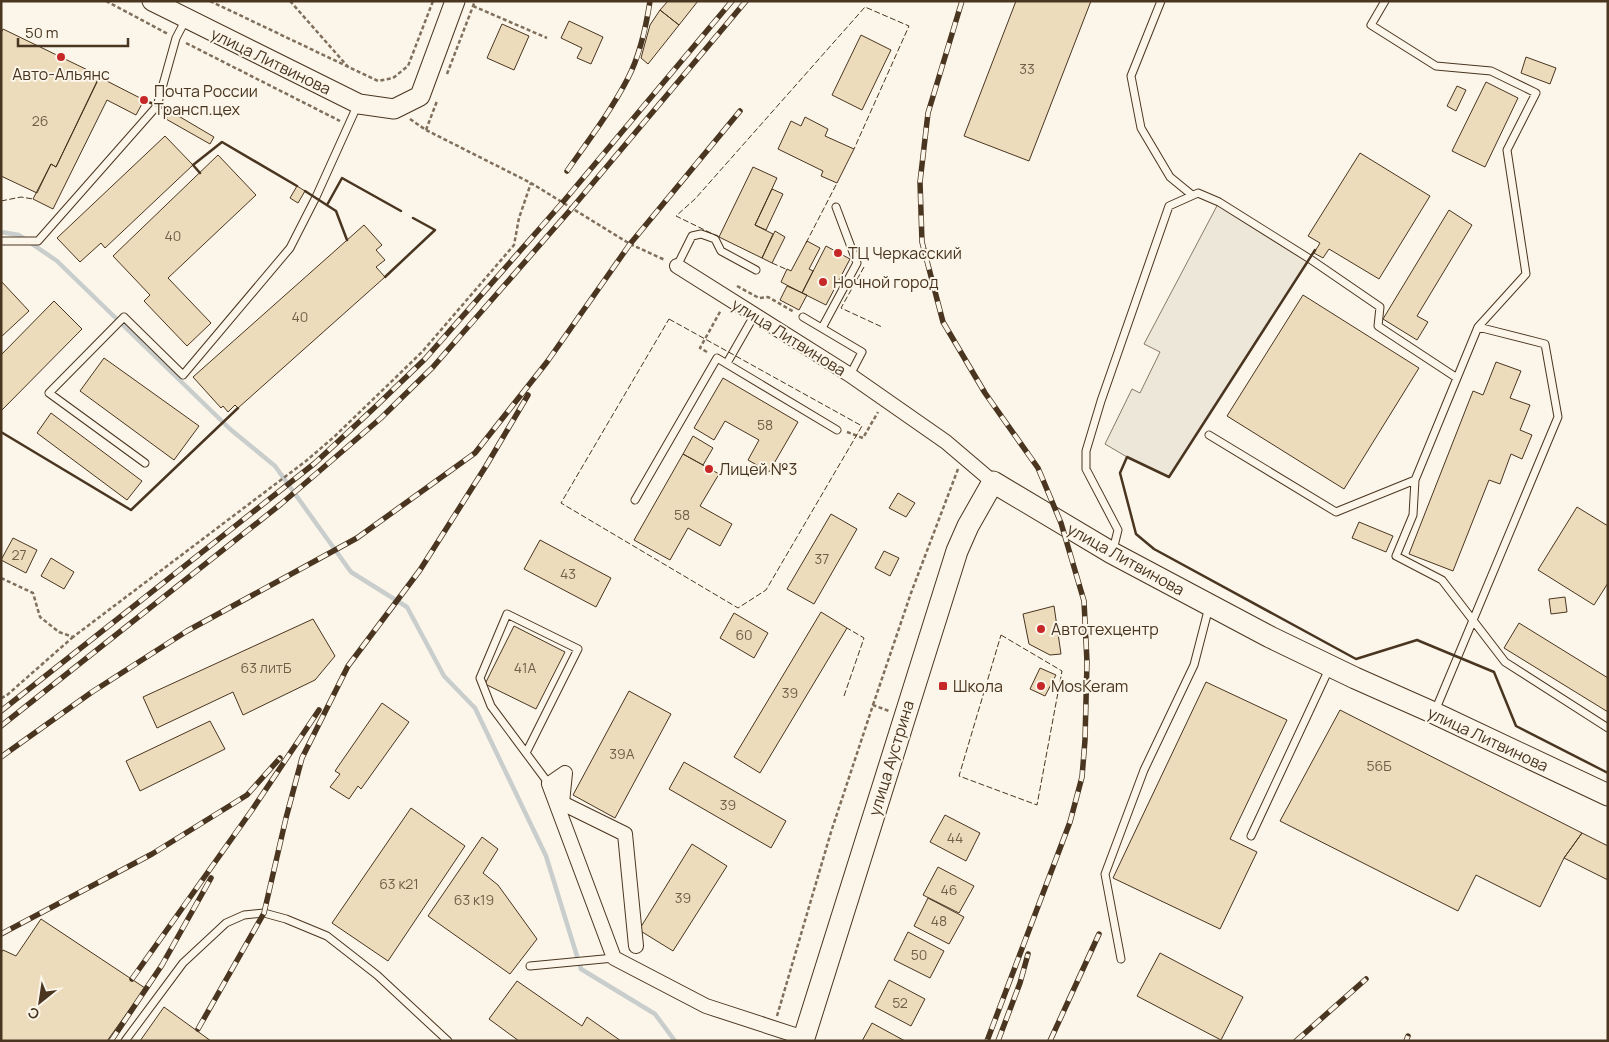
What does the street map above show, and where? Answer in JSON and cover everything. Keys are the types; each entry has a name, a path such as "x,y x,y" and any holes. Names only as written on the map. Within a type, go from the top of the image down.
{"main road":[{"name":"улица Литвинова","path":"158,3 359,104 394,109"},
{"path":"394,109 420,96 464,4"},
{"name":"улица Литвинова","path":"994,482 1112,553 1330,666 1608,795"},
{"name":"улица Аустрина","path":"803,1040 956,550 994,482"}],"street":[{"name":"улица Литвинова","path":"677,266 850,374 946,442 994,482"},
{"path":"636,946 625,834 562,803 565,773 549,784 614,958 706,1006 803,1040"}],"lane":[{"path":"1161,1 1131,76 1141,128 1170,177 1192,195"},
{"path":"1385,1 1371,24 1436,66 1491,71 1536,93 1507,150 1526,274 1478,327 1415,480 1413,515 1396,556 1442,580 1505,662 1608,728"},
{"path":"1,241 38,241 157,106 176,38 186,18"},
{"path":"145,463 49,393 124,317 183,375 290,248 359,104"},
{"path":"1112,553 1118,530 1086,469 1086,451 1101,401 1169,206 1198,193 1219,202 1310,259 1380,307 1378,326 1457,378"},
{"path":"822,328 857,263 836,207"},
{"path":"677,266 692,236 701,234 716,239 721,250 756,270"},
{"path":"727,364 755,314"},
{"path":"803,317 862,352 850,374"},
{"path":"1434,713 1558,417 1546,344 1478,327"},
{"path":"635,500 718,358 837,430"},
{"path":"1209,435 1336,512 1415,480"},
{"path":"1121,959 1105,874 1144,770 1194,665 1210,604"},
{"path":"526,753 578,649 507,614 480,678 491,706 549,784"},
{"path":"1251,836 1330,666"},
{"path":"125,1041 183,963 219,929 226,923 244,915 264,913 286,919 327,936 377,975 448,1041"},
{"path":"530,966 614,958"}],"path":[{"path":"106,1 348,125"},
{"path":"210,1 378,81 393,78 408,66 432,1"},
{"path":"290,1 350,69"},
{"path":"464,4 475,1"},
{"path":"464,4 547,38"},
{"path":"446,77 464,4"},
{"path":"426,130 440,94"},
{"path":"394,109 426,130 531,182 630,244 677,266"},
{"path":"1,698 6,696 73,637 306,460 335,436 422,352 514,245 519,218 531,182"},
{"path":"733,283 759,298 768,297 803,317"},
{"path":"718,358 700,348 728,299"},
{"path":"837,430 863,438 885,399"},
{"path":"773,1029 830,832 911,593 962,456"},
{"path":"1,578 33,593 40,617 59,632 73,637"},
{"path":"873,705 903,717"}],"shaded area":[{"path":"1219,202 1310,259 1169,477 1105,444 1132,389 1140,393 1160,352 1144,344"}],"building":[{"path":"668,1 698,1 679,25 660,10"},
{"path":"1016,1 1091,1 1029,161 964,136"},
{"path":"660,10 679,25 648,64 641,58 650,25"},
{"path":"569,21 603,37 591,64 577,58 582,48 561,38"},
{"path":"502,24 529,36 514,70 487,58"},
{"path":"3,29 100,76 56,167 51,164 37,193 1,176 1,33"},
{"path":"861,35 891,50 862,110 832,95"},
{"path":"1526,57 1556,68 1550,84 1521,73"},
{"path":"99,77 144,100 136,115 107,100 53,209 33,199 51,164 56,167"},
{"path":"1486,82 1518,98 1485,167 1452,151"},
{"path":"1457,86 1466,90 1456,111 1447,106"},
{"path":"170,111 214,137 210,144 166,119"},
{"path":"805,117 828,129 825,136 854,149 837,183 821,176 823,171 778,149 791,121 801,126"},
{"path":"165,136 193,165 105,248 101,243 80,262 57,238"},
{"path":"1360,153 1430,196 1379,279 1329,249 1323,258 1314,253 1320,243 1308,236"},
{"path":"218,155 256,195 168,278 211,323 187,346 144,301 150,295 113,256"},
{"path":"753,167 777,178 755,225 773,234 762,258 719,237"},
{"path":"297,186 305,191 298,203 290,198"},
{"path":"772,189 783,194 766,230 755,225"},
{"path":"1449,210 1472,225 1417,316 1428,322 1417,340 1383,319"},
{"path":"364,225 382,245 376,250 385,260 376,267 385,277 238,408 235,405 228,412 223,406 221,408 193,377"},
{"path":"775,231 785,237 772,263 762,258"},
{"path":"807,241 820,248 809,269 813,271 802,293 781,282 787,269 791,271"},
{"name":"Ночной город","path":"826,246 850,259 826,305 802,293"},
{"path":"1,281 29,311 1,337"},
{"path":"787,286 807,295 799,310 780,300"},
{"path":"1303,295 1419,368 1344,489 1227,416"},
{"path":"54,301 82,329 1,411 1,355"},
{"path":"104,358 199,426 174,460 80,391"},
{"path":"1496,362 1521,371 1510,398 1530,405 1520,430 1532,435 1522,459 1511,454 1500,484 1489,480 1453,571 1409,554 1473,391 1483,395"},
{"path":"723,378 798,422 769,472 748,460 759,440 725,421 714,440 694,428"},
{"path":"51,413 142,481 127,500 37,433"},
{"path":"693,436 713,448 703,465 683,454"},
{"path":"683,454 719,474 700,506 732,524 720,546 688,528 670,560 634,540"},
{"path":"898,493 915,503 906,517 889,508"},
{"path":"1577,507 1608,526 1608,583 1594,605 1538,570"},
{"path":"831,514 857,529 814,604 787,589"},
{"path":"1359,522 1393,536 1386,552 1352,538"},
{"path":"13,538 37,550 26,573 1,560"},
{"path":"540,540 611,578 596,607 524,569"},
{"path":"884,551 899,558 890,576 875,568"},
{"path":"51,558 74,572 64,589 41,576"},
{"path":"1565,597 1567,612 1551,614 1549,599"},
{"name":"Автотехцентр","path":"1054,606 1061,654 1050,655 1029,644 1023,614"},
{"path":"821,612 847,628 760,773 734,757"},
{"path":"734,613 768,633 754,658 720,638"},
{"path":"313,619 335,656 315,680 243,715 233,692 157,728 143,697"},
{"path":"1519,623 1608,678 1608,712 1504,648"},
{"path":"514,626 565,652 536,709 485,684"},
{"path":"1040,668 1056,675 1045,696 1030,689"},
{"path":"1206,682 1287,720 1230,839 1257,852 1220,929 1113,878"},
{"path":"629,691 671,714 615,818 573,795"},
{"path":"382,703 409,722 361,789 358,786 349,799 330,787 340,774 335,771"},
{"path":"1340,710 1582,833 1564,858 1540,907 1476,875 1458,911 1280,821"},
{"path":"210,721 225,749 140,791 126,761"},
{"path":"684,762 786,821 771,848 669,789"},
{"path":"411,808 465,846 388,961 332,923"},
{"path":"945,815 980,833 966,861 930,842"},
{"path":"1582,833 1608,846 1608,880 1564,858"},
{"path":"482,837 498,849 483,873 498,885 537,939 510,974 428,916"},
{"path":"692,844 727,866 673,951 639,930"},
{"path":"938,867 974,886 959,913 923,895"},
{"path":"928,898 964,917 949,944 914,926"},
{"path":"41,919 145,988 107,1041 1,1041 1,953 3,950 16,956"},
{"path":"908,932 944,951 930,978 894,960"},
{"path":"1160,953 1243,997 1221,1040 1137,996"},
{"path":"889,980 925,999 911,1026 875,1007"},
{"path":"517,981 582,1026 587,1017 621,1041 519,1041 489,1019"},
{"path":"164,1007 211,1041 140,1041"},
{"path":"872,1023 905,1041 862,1041"}],"waterway":[{"path":"1,232 19,235 57,261 230,429 275,466 351,572 407,607 444,676 475,708 546,856 581,969 655,1014 675,1041"}],"railway":[{"path":"567,171 607,114 628,78 642,41 650,1"},
{"path":"1,711 315,463 425,359 563,202 732,1"},
{"path":"1,726 281,504 381,418 433,367 572,208 746,1"},
{"path":"962,1 928,113 920,182 922,242 943,322 985,393 1038,468 1061,523 1084,601 1087,662 1082,777 1070,822 987,1041"},
{"path":"1,757 92,692 187,631 357,538 475,453 547,362 630,244 740,111"},
{"path":"198,1029 264,913 302,758 348,666 420,570 486,466 528,395"},
{"path":"132,979 252,810 319,710"},
{"path":"1,934 152,854 247,795 280,758"},
{"path":"111,1041 162,965 211,878"},
{"path":"1050,1041 1099,934"},
{"path":"998,1041 1020,983 1028,954"},
{"path":"1296,1041 1366,979"},
{"path":"1406,1041 1408,1036"}],"fence":[{"path":"719,237 676,216 695,199 865,7 909,26 854,149"},
{"path":"806,243 837,183"},
{"path":"1,201 21,197 33,199"},
{"path":"772,263 788,270"},
{"path":"864,267 841,308 882,327"},
{"path":"669,319 862,426 766,590 738,608 561,503 669,319"},
{"path":"844,696 864,638 847,628"},
{"path":"1001,635 1062,671 1037,805 959,776 1001,635"}],"wall":[{"path":"144,100 170,111"},
{"path":"200,173 193,165 222,142 297,186"},
{"path":"327,205 342,178 401,211"},
{"path":"305,191 336,211 347,240"},
{"path":"385,277 435,230 413,218"},
{"path":"1315,250 1169,477 1127,457 1120,473 1136,534 1154,549 1356,659 1417,640 1494,672 1516,726 1608,773"},
{"path":"1,432 131,510 238,408"}],"place":[{"name":"Авто-Альянс","path":"61,57"},
{"name":"Почта России Трансп.цех","path":"144,100"},
{"name":"ТЦ Черкасский","path":"838,253"},
{"name":"Ночной город","path":"823,282"},
{"name":"Лицей №3","path":"709,469"},
{"name":"Автотехцентр","path":"1041,629"},
{"name":"Школа","path":"943,686"},
{"name":"MosKeram","path":"1041,686"}]}
